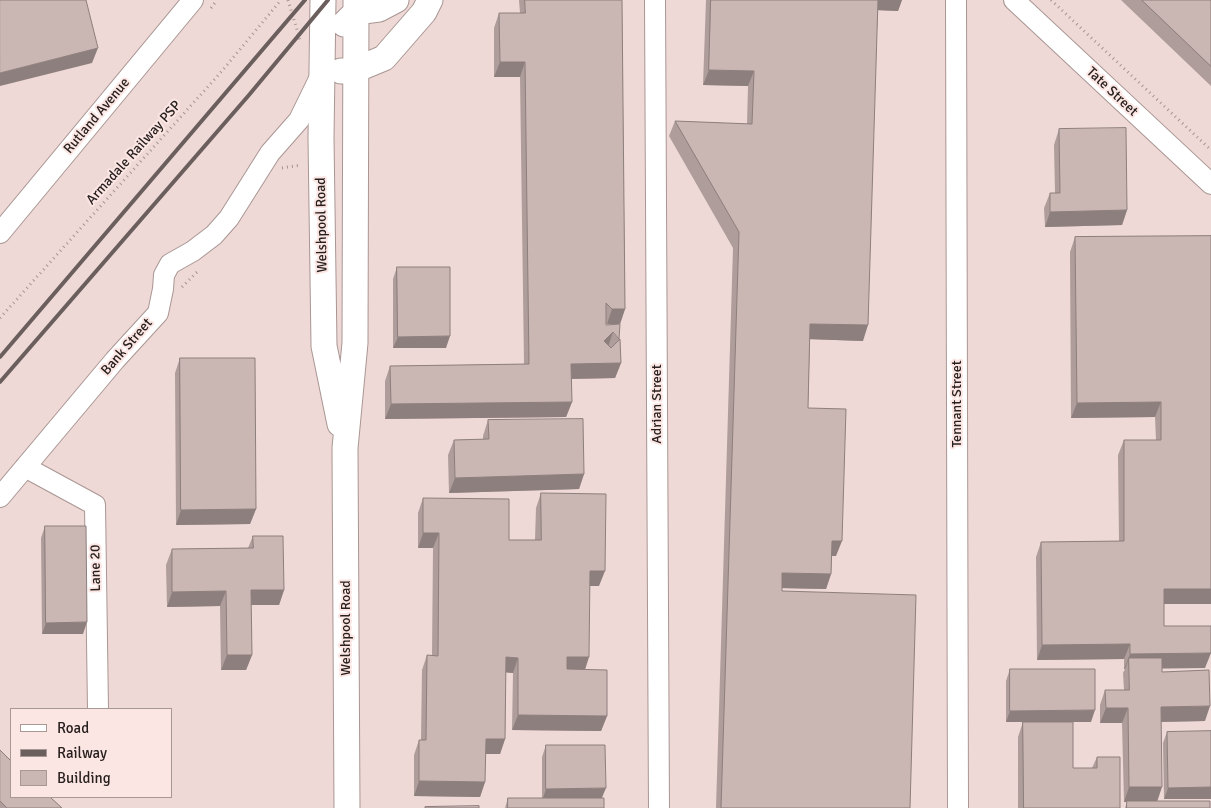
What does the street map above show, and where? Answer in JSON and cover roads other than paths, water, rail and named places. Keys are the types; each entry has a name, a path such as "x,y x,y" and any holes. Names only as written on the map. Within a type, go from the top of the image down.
{"main road":[{"name":"Welshpool Road","path":"323,0 312,44 322,72 324,346 345,448"},
{"path":"312,44 356,6 378,9 396,0"},
{"path":"322,72 355,70 384,58 424,12 430,0"},
{"name":"Welshpool Road","path":"347,808 345,448 355,343 356,6"}],"street":[{"name":"Rutland Avenue","path":"0,233 193,0"},
{"name":"Adrian Street","path":"655,0 659,808"},
{"name":"Tennant Street","path":"956,0 958,808"},
{"name":"Tate Street","path":"1014,0 1211,184"},
{"name":"Bank Street","path":"0,497 115,360 158,313 164,275 170,264 193,251 214,235 229,218 270,153 299,120 322,72"},
{"name":"Lane 20","path":"26,467 95,505 98,708"}],"railway":[{"path":"0,357 305,0"},
{"path":"0,382 249,95 328,0"}]}
